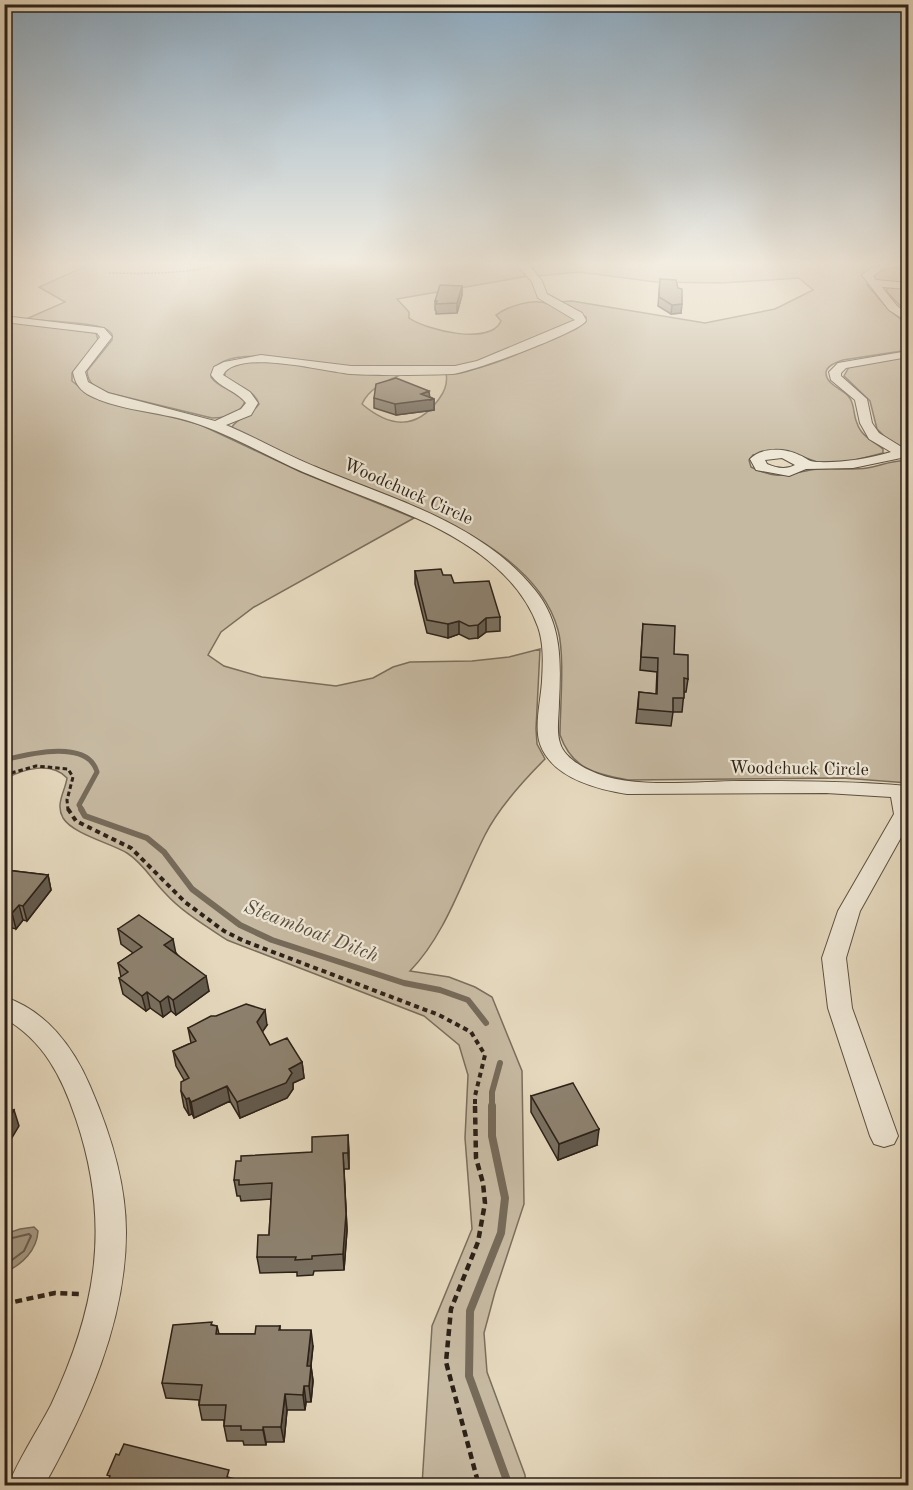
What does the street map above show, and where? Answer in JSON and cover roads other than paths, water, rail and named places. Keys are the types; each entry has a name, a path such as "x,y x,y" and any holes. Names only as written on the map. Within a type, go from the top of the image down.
{"street":[{"name":"Woodchuck Circle","path":"101,332 106,337 79,372 80,380 86,388 104,396 190,417 214,426 314,472 372,494 425,518 467,540 498,561 528,594 546,626 550,649 550,744 556,755 579,774 597,782 627,788 804,787 904,791"},
{"path":"214,426 246,412 252,403 247,395 224,382 217,375 222,366 236,361 278,358 351,370 455,370 481,364 558,332"},
{"path":"905,454 874,436 866,423 861,399 835,377 835,372 842,365 909,354"},
{"path":"803,465 832,467 860,465 905,454"},
{"path":"884,1136 840,1008 834,958 849,911 904,814 904,791"},
{"path":"4,1006 44,1032 69,1068 103,1158 110,1196 112,1234 104,1295 85,1365 66,1410 25,1485"}],"water":[{"path":"34,1227 38,1231 32,1250 23,1261 5,1272 5,1234"}],"waterway":[{"name":"Steamboat Ditch","path":"4,760 56,751 82,755 91,762 97,772 79,805 82,810"},
{"name":"Steamboat Ditch","path":"81,809 85,816 147,838 164,852 192,889 240,925 272,940 404,983 440,990 468,1000 486,1023"},
{"name":"Steamboat Ditch","path":"500,1063 492,1092 492,1136 505,1198 501,1233 470,1311 469,1376 509,1486"}]}
